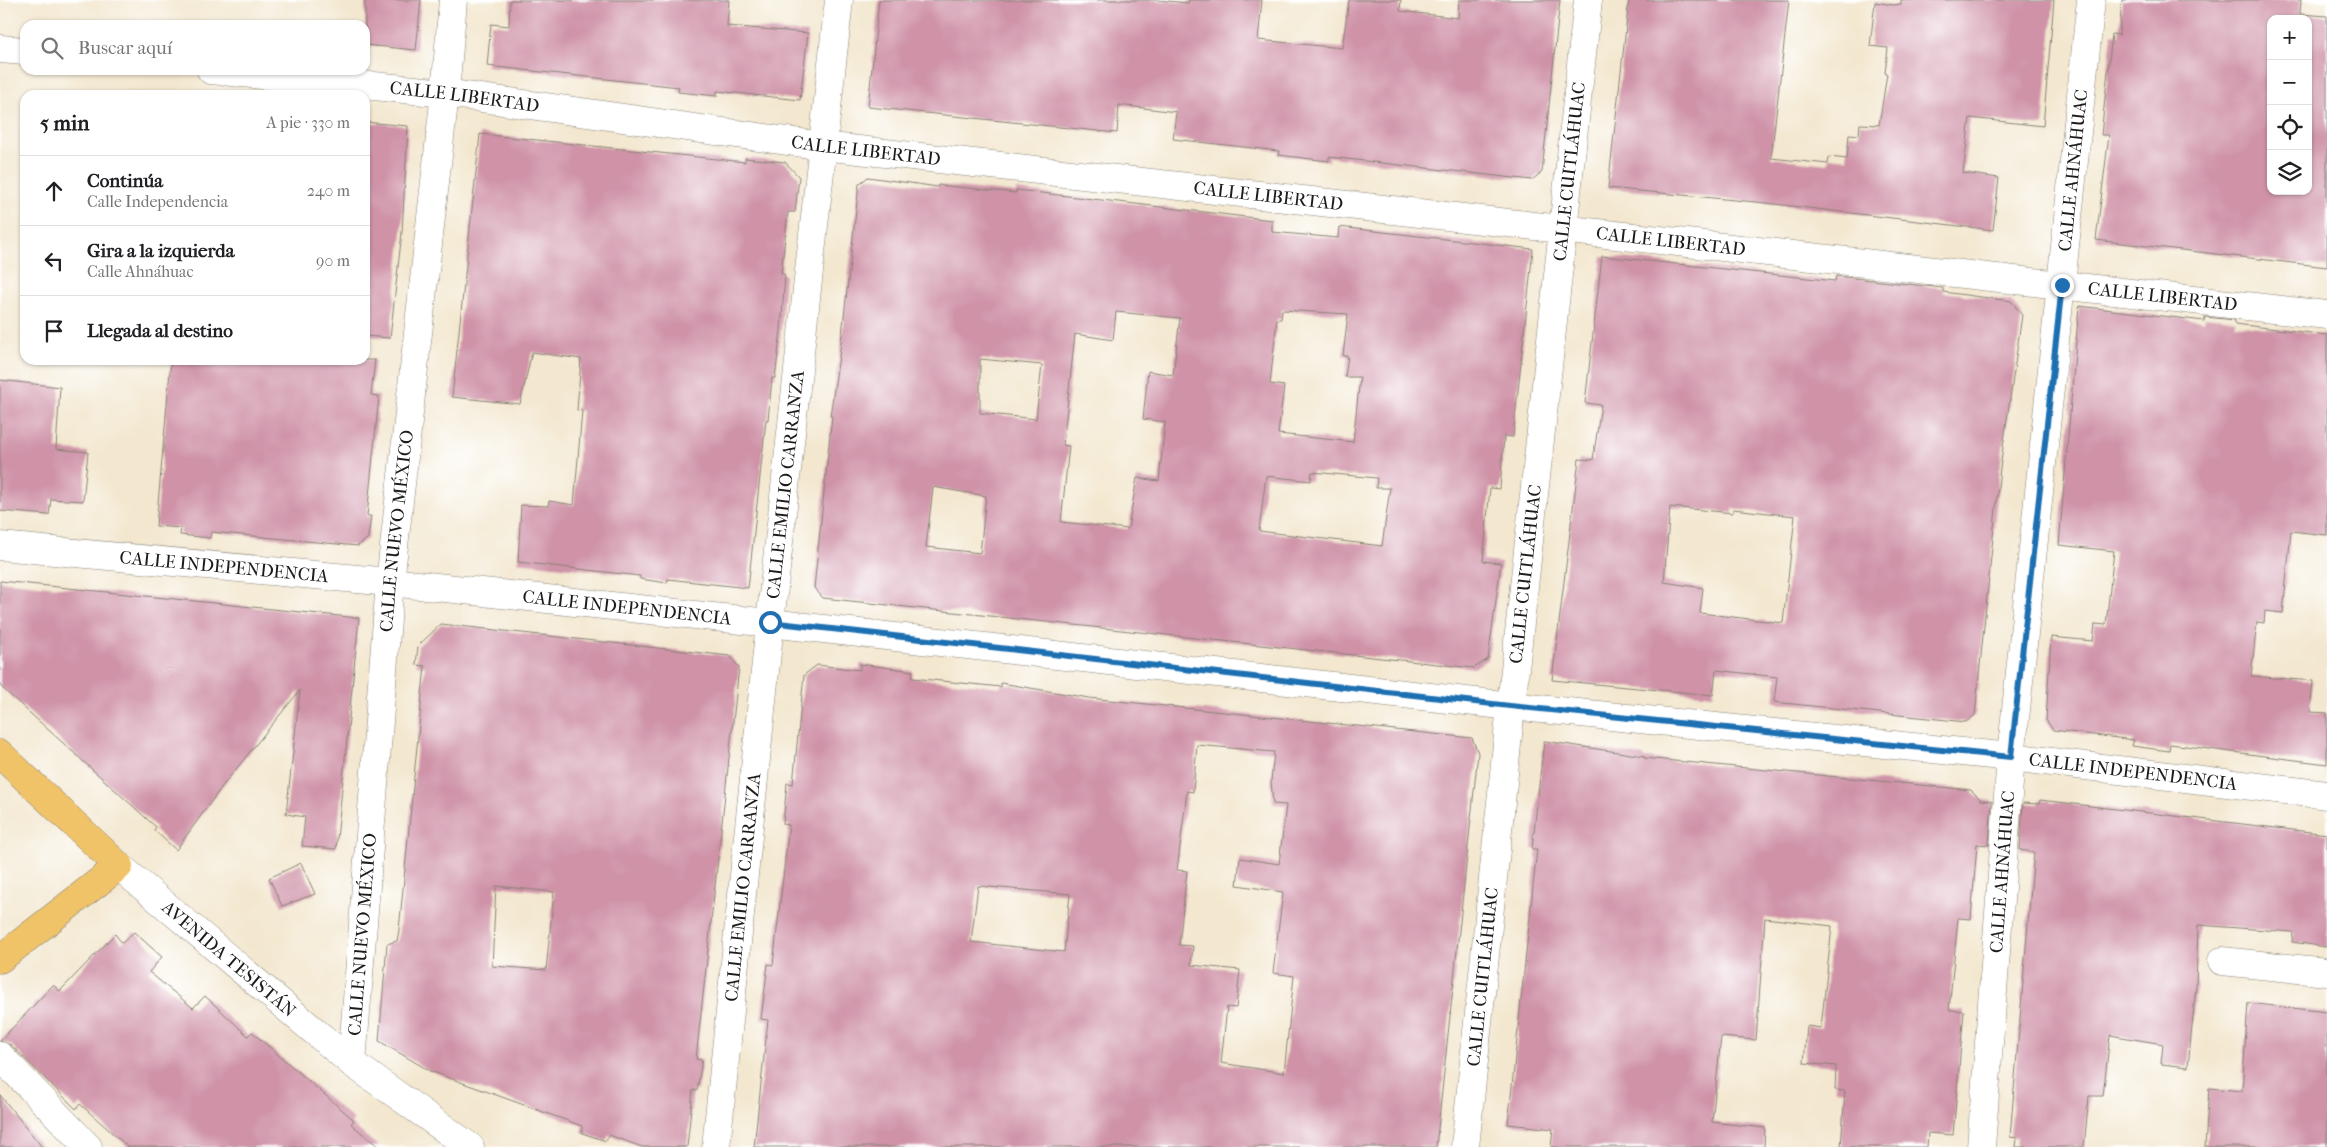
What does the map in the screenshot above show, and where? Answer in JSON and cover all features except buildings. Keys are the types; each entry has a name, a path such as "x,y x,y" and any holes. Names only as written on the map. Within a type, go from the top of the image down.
{"main road":[{"name":"AVENIDA TESISTÁN","path":"0,754 119,866"},
{"path":"0,959 119,866"}],"street":[{"name":"CALLE NUEVO MÉXICO","path":"352,1063 390,582 445,94 453,0"},
{"name":"CALLE EMILIO CARRANZA","path":"716,1147 770,622 839,0"},
{"name":"CALLE CUITLÁHUAC","path":"1465,1147 1510,706 1588,0"},
{"name":"CALLE AHNÁHUAC","path":"1981,1147 2011,757 2091,0"},
{"path":"0,49 20,51"},
{"name":"CALLE LIBERTAD","path":"260,75 445,94 824,146 2327,315"},
{"name":"CALLE INDEPENDENCIA","path":"0,546 390,582 770,622 1510,706 2011,757 2327,795"},
{"name":"AVENIDA TESISTÁN","path":"119,866 352,1063 470,1147"},
{"path":"2222,961 2327,972"},
{"path":"0,1056 88,1147"}],"route":[{"path":"770,622 1510,706 2011,757 2062,285"}]}
